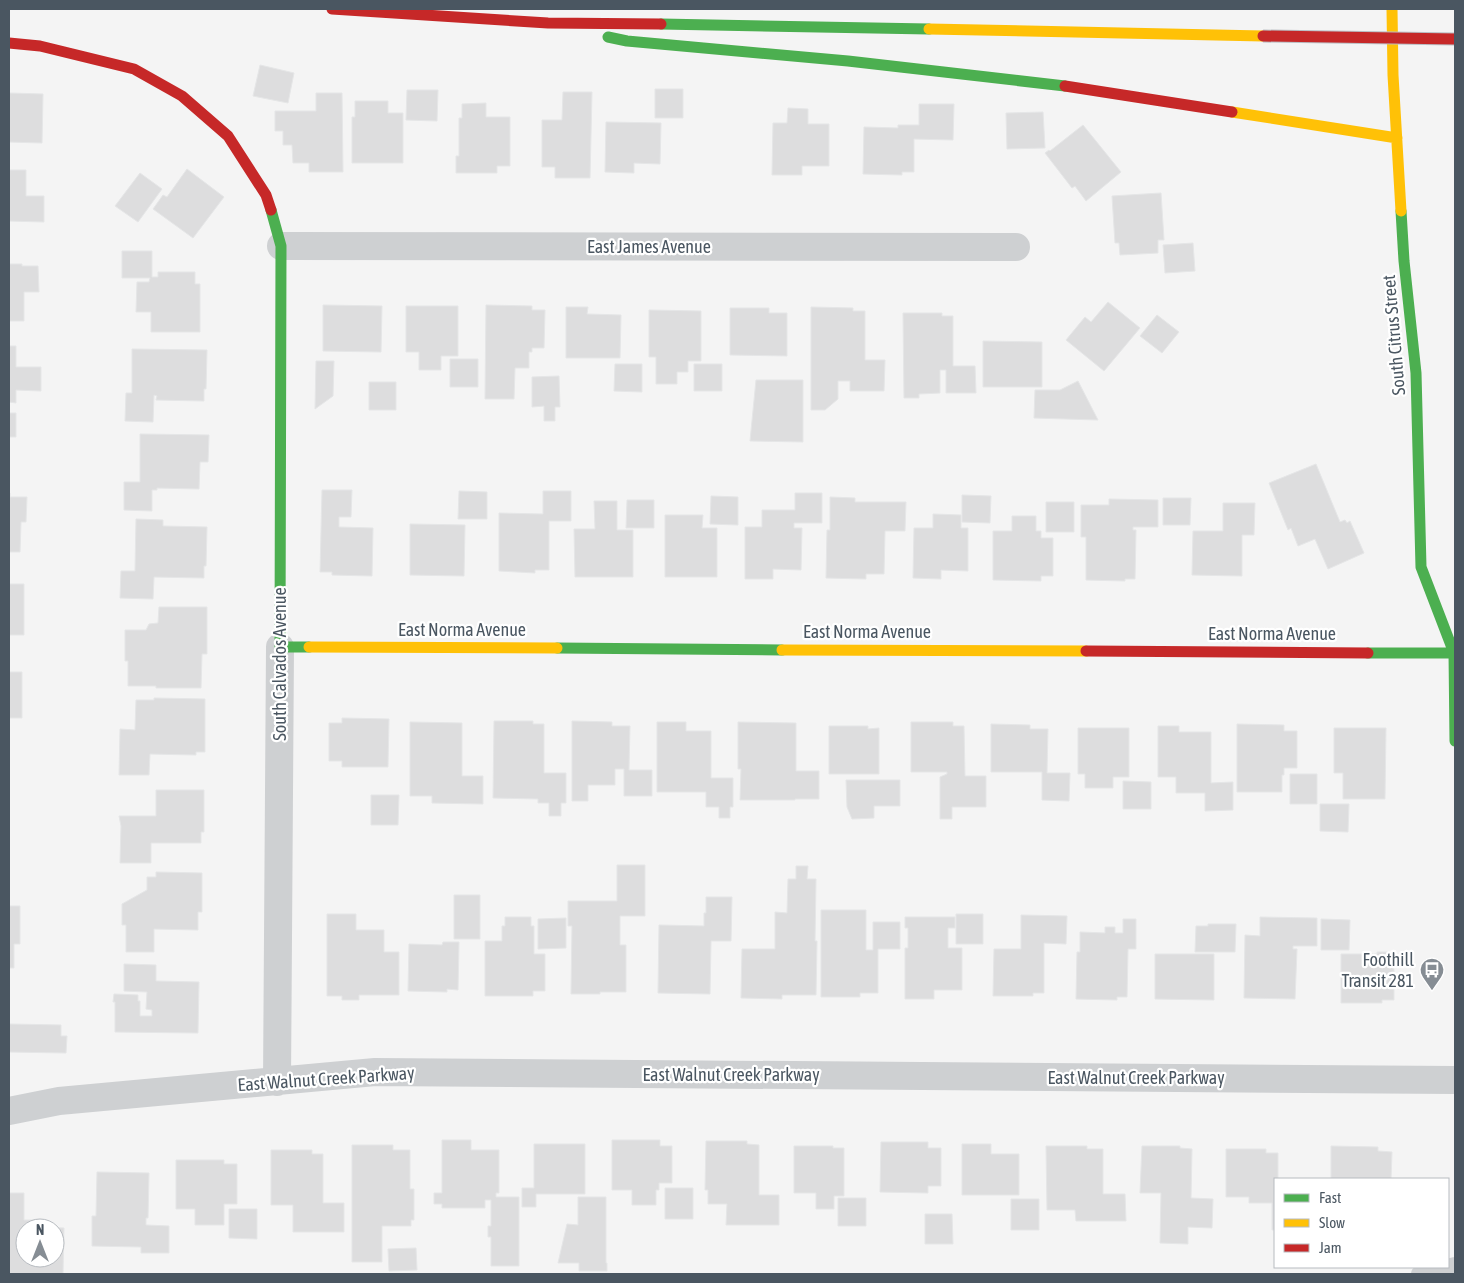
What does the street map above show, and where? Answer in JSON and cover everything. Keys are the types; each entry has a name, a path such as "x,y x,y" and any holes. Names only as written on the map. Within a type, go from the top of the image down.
{"main road":[{"path":"332,9 548,23 1455,39"},
{"name":"South Citrus Street","path":"1392,9 1393,75 1404,261 1416,372 1421,567 1455,651 1455,741"},
{"path":"548,23 627,41 848,61 1078,87 1397,138"},
{"name":"South Calvados Avenue","path":"9,43 40,46 134,69 182,96 228,136 266,195 281,246 280,646"},
{"name":"East Norma Avenue","path":"280,646 1455,651"}],"street":[{"name":"East James Avenue","path":"281,246 1016,247"},
{"name":"South Calvados Avenue","path":"277,1082 280,646"},
{"name":"East Walnut Creek Parkway","path":"9,1111 59,1101 375,1072 1455,1080"}],"lane":[{"path":"1420,1274 1446,1268"}],"building":[{"path":"260,65 294,73 288,103 253,96"},
{"path":"655,89 683,89 683,118 655,118"},
{"path":"407,90 438,90 437,121 406,120"},
{"path":"563,92 592,92 590,178 555,178 555,167 542,167 542,120 562,120"},
{"path":"9,93 43,94 42,143 9,142"},
{"path":"316,93 342,93 343,172 309,172 309,163 293,163 292,145 283,145 283,131 275,131 275,111 316,111"},
{"path":"355,101 388,101 388,113 403,113 403,163 352,163 352,117 355,117"},
{"path":"486,103 486,117 510,117 510,166 497,166 497,173 456,173 456,156 459,156 459,118 462,118 462,104"},
{"path":"919,104 954,104 953,140 914,139 914,172 902,172 902,175 863,174 864,127 898,128 898,125 919,125"},
{"path":"788,108 808,109 808,124 829,124 829,166 802,166 802,175 772,175 773,123 787,123"},
{"path":"1043,112 1045,148 1007,149 1006,113"},
{"path":"606,122 661,123 660,164 634,163 634,173 605,172"},
{"path":"1083,125 1121,172 1086,201 1075,186 1072,188 1045,153"},
{"path":"187,169 224,197 193,238 153,209 163,195 167,197"},
{"path":"9,170 26,170 26,196 44,196 44,222 9,221"},
{"path":"140,173 162,189 138,222 115,206"},
{"path":"1161,193 1164,240 1158,240 1158,253 1120,255 1119,243 1115,243 1112,196"},
{"path":"1193,243 1195,271 1165,273 1163,245"},
{"path":"122,251 152,251 152,277 158,277 158,272 195,272 195,284 200,284 200,332 151,332 151,312 136,312 137,282 149,282 150,278 122,278"},
{"path":"9,264 38,266 39,292 24,292 24,321 9,321"},
{"path":"1108,302 1140,328 1104,371 1066,340 1085,317 1091,322"},
{"path":"323,305 382,306 381,352 323,351"},
{"path":"486,305 532,306 532,310 545,310 544,348 532,348 532,352 529,352 529,368 515,368 514,399 485,399"},
{"path":"406,306 458,306 458,356 441,356 441,370 419,370 419,352 406,352"},
{"path":"566,307 588,307 587,314 621,315 620,358 566,358"},
{"path":"811,307 853,308 853,311 865,311 865,360 885,360 884,391 850,391 850,381 838,381 838,399 825,410 811,410"},
{"path":"730,308 769,308 769,313 787,313 787,356 730,355"},
{"path":"649,310 701,311 701,361 688,361 688,372 677,372 677,384 656,384 656,357 649,357"},
{"path":"903,313 942,313 942,316 953,316 953,366 975,366 976,393 946,393 946,370 940,370 940,393 919,394 919,398 904,398"},
{"path":"1157,315 1179,332 1162,353 1140,336"},
{"path":"983,341 1042,342 1042,387 983,387"},
{"path":"9,346 16,346 16,367 41,367 41,391 16,390 16,403 9,402"},
{"path":"132,349 207,350 204,401 156,400 157,396 154,395 153,422 125,421 126,393 132,393"},
{"path":"450,359 478,359 478,387 450,387"},
{"path":"316,361 334,361 333,396 315,409"},
{"path":"615,364 642,364 642,392 614,391"},
{"path":"694,364 722,364 722,391 694,391"},
{"path":"559,376 560,407 555,407 555,421 544,421 544,406 532,407 532,377"},
{"path":"756,380 803,380 803,442 750,441"},
{"path":"1078,381 1098,420 1034,418 1035,390 1060,390"},
{"path":"369,382 396,382 396,410 369,410"},
{"path":"9,413 16,413 16,437 9,437"},
{"path":"140,434 209,435 208,462 200,462 199,489 157,488 157,490 152,490 152,511 124,510 124,482 140,482"},
{"path":"1316,464 1340,522 1345,520 1347,523 1350,521 1364,553 1328,569 1315,539 1298,546 1291,528 1288,530 1269,483"},
{"path":"322,490 352,490 351,517 339,517 339,527 373,528 372,576 332,575 332,572 320,572"},
{"path":"459,491 487,492 487,519 458,519"},
{"path":"543,491 571,491 571,521 549,521 549,570 535,570 535,573 499,571 499,513 543,514"},
{"path":"9,493 10,497 27,497 26,522 21,522 20,552 9,552"},
{"path":"795,493 822,493 822,523 794,523 794,528 802,528 801,570 773,569 773,579 745,579 745,527 762,527 762,510 795,510"},
{"path":"962,495 991,496 990,523 962,522"},
{"path":"711,496 738,497 738,525 710,524"},
{"path":"830,497 855,498 855,502 906,502 905,531 885,531 884,574 866,574 866,579 826,578 827,530 830,530"},
{"path":"1163,498 1191,498 1190,525 1163,525"},
{"path":"1109,499 1158,500 1158,527 1133,527 1133,530 1136,530 1135,579 1125,579 1125,581 1086,580 1086,537 1081,537 1081,505 1109,505"},
{"path":"627,500 654,500 654,528 626,528"},
{"path":"594,501 617,501 617,530 633,530 633,577 575,577 574,529 595,529"},
{"path":"1046,502 1074,502 1074,532 1046,532"},
{"path":"1223,503 1255,503 1254,535 1242,535 1242,576 1192,575 1193,531 1223,531"},
{"path":"933,514 961,515 961,528 968,528 968,571 941,570 941,579 913,578 914,528 933,528"},
{"path":"665,515 703,515 702,528 717,528 717,577 665,577"},
{"path":"1012,516 1036,516 1036,531 1041,531 1041,538 1053,538 1053,576 1041,576 1041,581 993,580 993,531 1012,531"},
{"path":"136,519 163,520 163,526 207,527 204,578 154,577 153,599 120,598 121,571 135,571"},
{"path":"410,524 465,525 464,576 410,575"},
{"path":"9,584 24,584 24,635 9,635"},
{"path":"159,607 207,607 207,654 202,654 201,688 128,686 128,661 125,661 125,630 146,630 149,624 158,623"},
{"path":"9,672 22,672 22,718 9,718"},
{"path":"154,698 205,699 205,752 196,752 196,755 150,754 149,775 119,775 120,729 135,730 136,700 154,700"},
{"path":"342,718 389,719 388,767 342,767 342,761 329,761 329,723 342,723"},
{"path":"494,721 533,721 533,724 544,724 544,773 566,773 566,803 561,803 561,816 549,816 549,803 538,803 538,799 493,798"},
{"path":"572,721 612,722 612,726 630,726 629,770 652,770 652,796 624,796 624,769 615,769 615,785 588,785 588,801 572,801"},
{"path":"410,722 462,723 462,776 483,776 483,804 432,803 432,796 410,796"},
{"path":"657,722 686,722 686,731 711,731 711,778 733,778 733,807 730,807 730,818 719,818 719,807 706,807 706,792 657,792"},
{"path":"738,722 796,723 796,771 819,771 819,799 740,800 741,769 738,769"},
{"path":"911,722 953,722 953,726 964,726 965,776 986,776 986,807 952,807 952,819 940,819 940,777 947,774 947,772 911,772"},
{"path":"991,724 1030,725 1030,729 1048,729 1047,773 1070,773 1069,801 1042,800 1042,772 991,772"},
{"path":"1237,724 1284,725 1284,731 1297,731 1297,768 1284,768 1282,792 1237,792"},
{"path":"829,726 868,726 868,729 879,728 879,774 829,774"},
{"path":"1158,726 1179,726 1179,732 1211,732 1211,783 1233,782 1233,810 1205,811 1205,793 1176,793 1176,777 1158,777"},
{"path":"1078,728 1129,728 1129,777 1113,777 1113,788 1085,788 1085,774 1078,774"},
{"path":"1334,728 1386,728 1385,799 1343,799 1343,773 1334,773"},
{"path":"1290,774 1317,774 1317,804 1290,804"},
{"path":"846,780 900,780 900,806 874,806 874,818 852,819 847,807"},
{"path":"1123,781 1151,782 1151,809 1123,809"},
{"path":"156,790 204,790 204,832 201,832 201,843 151,843 151,863 120,863 121,826 119,816 156,816"},
{"path":"371,795 399,795 398,825 371,825"},
{"path":"1320,804 1349,804 1348,832 1320,831"},
{"path":"617,865 645,865 645,916 620,916 620,945 626,945 626,992 571,994 572,926 568,926 568,901 617,901"},
{"path":"796,866 808,866 807,879 816,879 816,995 782,995 782,999 741,998 742,949 775,949 775,912 787,913 788,879 796,879"},
{"path":"156,872 202,873 202,912 198,912 198,930 154,929 154,952 126,952 126,925 122,925 122,904 147,890 147,877 156,877"},
{"path":"454,895 480,895 480,939 454,939"},
{"path":"706,897 732,897 731,941 711,941 710,994 658,993 659,925 704,926"},
{"path":"9,906 20,906 20,944 14,944 14,968 9,968"},
{"path":"821,910 866,910 866,950 873,950 873,922 900,922 900,949 878,949 878,993 860,993 860,997 821,997"},
{"path":"327,914 356,914 356,930 384,930 384,952 399,952 399,995 359,995 359,1000 342,1000 342,996 327,996"},
{"path":"956,914 983,914 983,944 956,944"},
{"path":"1021,915 1067,916 1066,944 1044,943 1044,993 1033,993 1033,996 993,996 994,949 1021,949"},
{"path":"505,917 531,917 531,926 534,926 534,954 545,954 545,991 533,991 533,996 485,996 485,941 502,941 502,926 505,926"},
{"path":"905,917 955,917 955,928 948,928 948,948 962,948 962,990 934,990 934,999 905,999 905,948 908,948 908,928 905,928"},
{"path":"1260,917 1317,918 1317,946 1293,946 1293,949 1297,949 1295,999 1244,998 1245,935 1260,936"},
{"path":"566,918 566,948 538,949 538,919"},
{"path":"1123,919 1136,919 1136,949 1128,949 1127,997 1117,997 1117,1000 1076,999 1077,952 1080,952 1080,932 1105,933 1105,927 1115,927 1115,933 1123,933"},
{"path":"1321,919 1350,920 1349,950 1321,950"},
{"path":"1208,924 1236,924 1235,952 1195,952 1196,926 1208,926"},
{"path":"443,942 459,942 458,990 447,989 447,992 408,991 409,944 442,945"},
{"path":"1377,952 1394,954 1394,1000 1382,1000 1382,1003 1341,1003 1341,954 1377,954"},
{"path":"1155,954 1214,954 1214,1000 1155,999"},
{"path":"124,964 156,965 156,981 199,982 198,1033 115,1032 114,994 138,995 140,1016 152,1016 152,1010 146,1009 147,992 124,991"},
{"path":"9,1024 61,1025 61,1036 67,1036 66,1053 9,1052"},
{"path":"442,1140 471,1140 471,1150 499,1150 499,1193 496,1193 496,1197 519,1197 519,1266 491,1266 491,1237 488,1237 488,1226 491,1226 491,1200 485,1200 485,1208 442,1208 442,1204 434,1204 434,1193 442,1193"},
{"path":"612,1140 660,1140 660,1146 672,1146 672,1183 659,1183 659,1190 656,1190 656,1205 632,1205 632,1190 612,1190"},
{"path":"706,1141 747,1141 747,1144 759,1145 759,1195 779,1195 779,1225 726,1225 727,1204 708,1204 708,1190 705,1190"},
{"path":"881,1142 928,1142 928,1148 941,1148 941,1186 928,1186 928,1193 880,1192"},
{"path":"534,1144 585,1144 585,1194 536,1194 536,1207 522,1207 522,1188 534,1188"},
{"path":"962,1144 991,1144 991,1154 1019,1154 1019,1195 962,1195"},
{"path":"352,1145 393,1145 393,1150 410,1150 410,1189 414,1189 414,1220 411,1220 411,1226 382,1226 382,1262 352,1262"},
{"path":"794,1146 833,1146 833,1148 844,1148 844,1196 834,1196 834,1209 816,1209 816,1193 794,1193"},
{"path":"1046,1146 1087,1146 1087,1149 1103,1149 1103,1194 1125,1194 1126,1221 1076,1221 1075,1210 1047,1210"},
{"path":"1142,1146 1180,1146 1180,1148 1192,1149 1191,1198 1213,1199 1212,1228 1188,1227 1188,1244 1160,1243 1161,1193 1140,1193"},
{"path":"1331,1146 1378,1147 1378,1151 1392,1152 1391,1178 1331,1178"},
{"path":"1226,1149 1266,1149 1266,1153 1278,1153 1278,1178 1274,1178 1274,1230 1272,1230 1272,1203 1249,1203 1249,1197 1226,1197"},
{"path":"271,1150 312,1150 312,1154 323,1154 323,1203 344,1203 344,1232 293,1232 293,1205 271,1205"},
{"path":"176,1160 224,1160 224,1164 237,1164 237,1204 224,1204 224,1225 195,1225 195,1209 176,1209"},
{"path":"97,1172 149,1173 148,1218 146,1218 146,1225 169,1226 169,1253 141,1253 141,1247 92,1246 92,1216 96,1216"},
{"path":"665,1188 693,1188 693,1219 665,1219"},
{"path":"9,1193 24,1193 24,1218 15,1218 15,1268 63,1268 63,1274 9,1274"},
{"path":"578,1197 606,1197 607,1271 579,1271 579,1263 558,1263 567,1224 578,1225"},
{"path":"838,1198 866,1198 866,1226 838,1226"},
{"path":"1011,1199 1039,1199 1039,1230 1011,1230"},
{"path":"229,1209 257,1209 257,1239 229,1238"},
{"path":"925,1214 952,1214 953,1244 925,1244"},
{"path":"416,1248 417,1270 389,1271 388,1249"}],"traffic: fast":[{"path":"661,24 929,29"},
{"path":"608,37 627,41 848,61 1065,86"},
{"path":"271,210 281,246 280,647 309,647"},
{"path":"1401,211 1404,261 1416,373 1421,567 1454,653 1455,741"},
{"path":"557,648 782,650"},
{"path":"1368,653 1455,653"}],"traffic: slow":[{"path":"1392,9 1393,75 1401,211"},
{"path":"929,29 1263,36"},
{"path":"1232,112 1397,138"},
{"path":"309,647 557,648"},
{"path":"782,650 1086,651"}],"traffic: jam":[{"path":"332,9 548,23 661,24"},
{"path":"1263,36 1455,39"},
{"path":"9,43 40,46 134,69 182,96 228,136 266,195 271,210"},
{"path":"1065,86 1232,112"},
{"path":"1086,651 1368,653"}],"place":[{"name":"Foothill Transit 281","path":"1432,991"}]}
